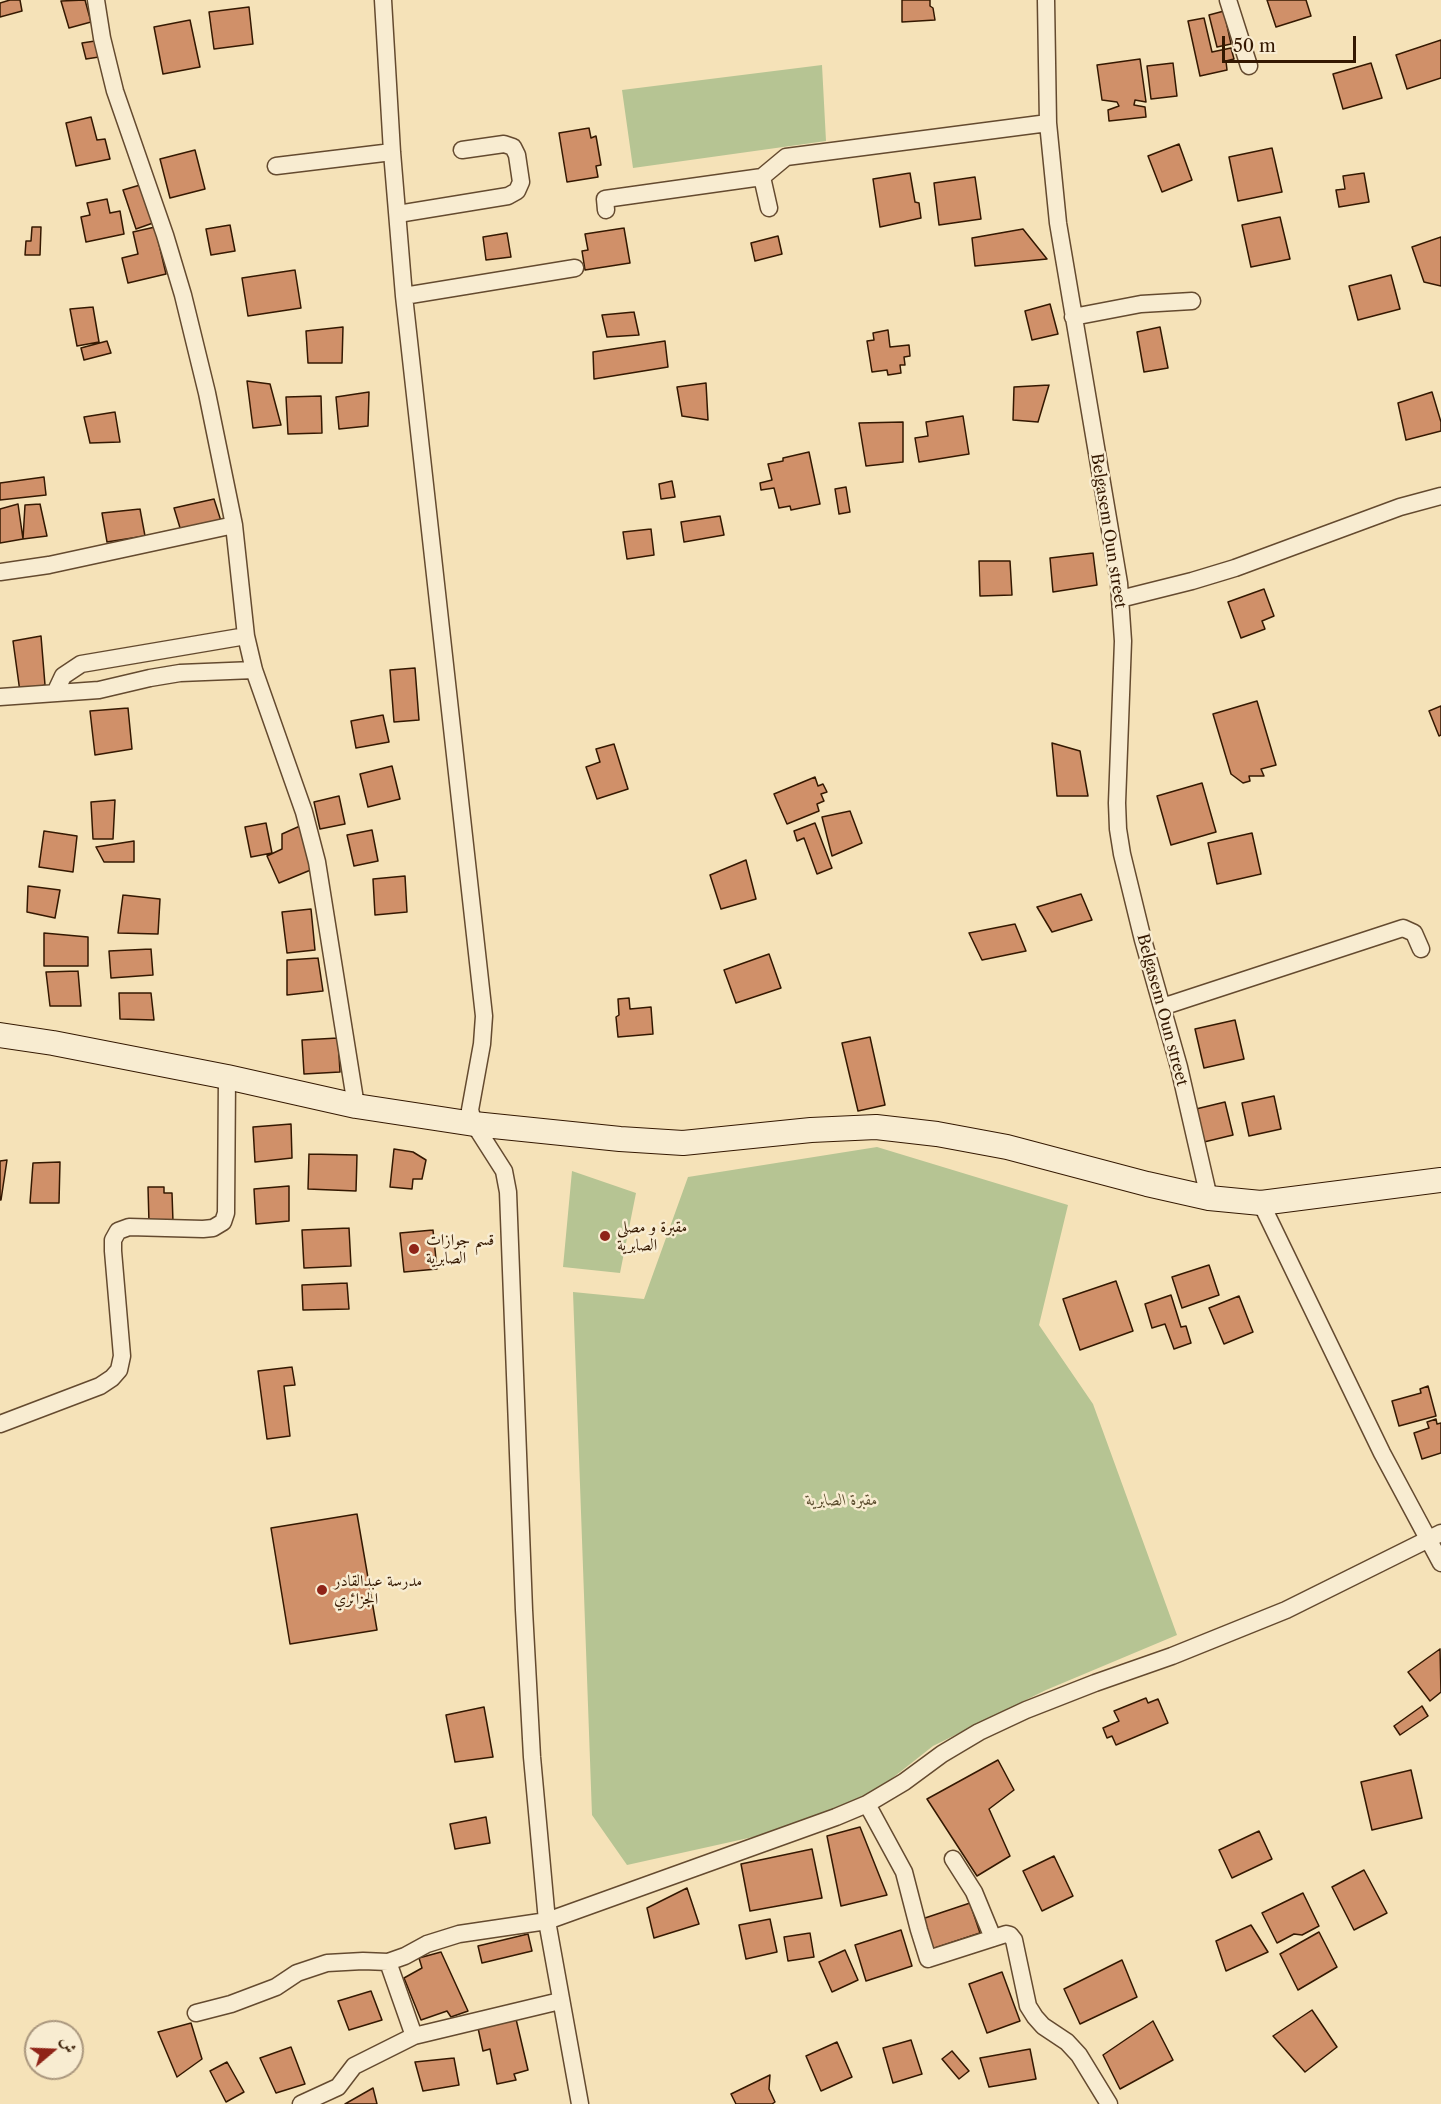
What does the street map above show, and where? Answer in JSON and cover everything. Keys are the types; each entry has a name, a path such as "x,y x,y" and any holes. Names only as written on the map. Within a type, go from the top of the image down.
{"street":[{"path":"96,0 102,38 115,91 165,235 183,295 207,393 234,525 246,636 254,670 304,812 317,862 356,1106"},
{"path":"382,0 392,152 405,296 484,1016 482,1044 470,1110 474,1124 504,1171 508,1192 532,1757 547,1920 580,2104"},
{"name":"Belgasem Oun street","path":"1046,0 1048,123 1058,223 1119,583 1123,641 1118,830 1143,940 1196,1134 1209,1198"},
{"path":"1228,0 1249,66"},
{"path":"606,210 605,199 762,177 786,157 1048,123"},
{"path":"398,214 508,196 517,191 521,182 517,156 513,147 504,144 462,150"},
{"path":"276,166 392,152"},
{"path":"762,177 769,208"},
{"path":"405,296 575,268"},
{"path":"1073,317 1141,304 1192,301"},
{"path":"1119,599 1235,568 1415,502 1441,496"},
{"path":"0,572 49,564 234,525"},
{"path":"56,693 63,676 81,664 246,636"},
{"path":"0,697 99,690 180,673 254,670"},
{"path":"1162,1007 1403,928 1414,933 1421,948"},
{"path":"0,1035 227,1077 356,1106 474,1124 683,1143 811,1130 876,1127 937,1134 1007,1148 1209,1198 1260,1203 1441,1180"},
{"path":"0,1424 100,1386 119,1370 122,1356 113,1251 113,1240 118,1231 129,1227 203,1229 213,1228 223,1222 226,1213 227,1077"},
{"path":"1260,1203 1328,1346 1434,1536 1441,1563"},
{"path":"196,2013 231,2004 276,1987 297,1972 327,1963 388,1962 427,1944 459,1934 547,1920 867,1804 979,1732 1026,1710 1172,1656 1275,1614 1434,1536"},
{"path":"867,1804 904,1872 928,1959 1006,1934 1012,1936 1028,2006 1043,2026 1066,2042 1079,2055 1109,2104"},
{"path":"953,1859 974,1892 993,1938"},
{"path":"388,1962 414,2036"},
{"path":"302,2104 339,2087 354,2066 414,2036 560,2001"}],"green space":[{"path":"822,65 826,141 633,168 622,90"},
{"name":"مقبرة الصابرية","path":"877,1147 1068,1205 1039,1325 1093,1404 1177,1635 1046,1690 933,1746 843,1817 627,1865 592,1815 573,1292 644,1299 688,1177"},
{"path":"572,1171 636,1193 620,1273 563,1267"}],"building":[{"path":"20,0 22,11 0,17 0,3"},
{"path":"85,0 91,22 69,28 61,1"},
{"path":"902,0 930,0 935,20 902,22"},
{"path":"1267,0 1306,0 1311,16 1276,27"},
{"path":"249,7 253,44 214,49 209,12"},
{"path":"1224,11 1231,44 1217,47 1209,15"},
{"path":"1204,18 1212,52 1231,48 1234,59 1226,61 1227,70 1200,76 1188,21"},
{"path":"190,20 200,67 163,74 154,27"},
{"path":"1441,40 1441,78 1407,89 1396,55"},
{"path":"95,41 99,57 86,59 82,43"},
{"path":"1140,59 1146,102 1135,100 1134,105 1145,107 1146,117 1109,121 1108,110 1119,106 1117,102 1102,100 1097,65"},
{"path":"1173,63 1177,96 1151,99 1147,66"},
{"path":"1371,63 1382,98 1343,109 1333,74"},
{"path":"91,117 97,140 105,139 110,159 76,166 66,123"},
{"path":"589,128 591,138 596,136 601,165 596,166 598,177 567,182 559,133"},
{"path":"1179,144 1192,180 1162,192 1148,156"},
{"path":"1272,148 1282,192 1238,201 1229,157"},
{"path":"195,150 205,189 170,198 160,159"},
{"path":"910,173 915,202 919,203 921,218 880,227 873,179"},
{"path":"1364,173 1369,202 1339,207 1336,190 1345,189 1343,176"},
{"path":"975,177 981,219 939,225 934,183"},
{"path":"140,185 153,223 136,229 123,190"},
{"path":"107,199 110,213 120,211 124,234 86,242 81,217 90,215 87,203"},
{"path":"1280,217 1290,259 1251,267 1242,225"},
{"path":"230,225 235,251 211,255 206,229"},
{"path":"32,227 41,227 40,255 25,255 26,241 31,241"},
{"path":"155,227 166,274 128,283 122,258 138,254 133,232"},
{"path":"624,228 630,263 585,270 582,251 588,250 585,234"},
{"path":"1023,229 1047,259 975,266 972,238"},
{"path":"507,233 511,257 486,260 483,237"},
{"path":"778,236 782,254 755,261 751,243"},
{"path":"1441,237 1441,286 1424,282 1412,247"},
{"path":"295,270 301,308 248,316 242,278"},
{"path":"1391,275 1400,309 1358,320 1349,286"},
{"path":"1050,304 1058,334 1032,340 1025,311"},
{"path":"93,307 99,342 77,346 70,309"},
{"path":"634,312 639,335 607,337 602,315"},
{"path":"343,327 342,363 308,363 306,331"},
{"path":"1160,327 1168,368 1144,372 1137,332"},
{"path":"888,330 890,347 909,345 910,356 904,357 905,365 900,365 901,373 888,375 887,370 872,372 867,341 874,340 873,333"},
{"path":"107,341 111,353 84,360 81,348"},
{"path":"665,341 668,367 594,379 593,352"},
{"path":"247,381 270,384 281,425 253,428"},
{"path":"706,383 708,420 682,416 677,387"},
{"path":"1049,385 1038,422 1013,420 1014,387"},
{"path":"369,392 368,426 339,429 336,397"},
{"path":"1432,392 1441,422 1441,431 1406,440 1398,403"},
{"path":"321,396 322,433 288,434 286,397"},
{"path":"115,412 120,442 90,443 84,417"},
{"path":"963,416 969,454 919,462 915,438 928,436 926,422"},
{"path":"903,422 903,462 866,466 859,423"},
{"path":"809,452 820,504 791,510 790,506 779,508 774,488 761,490 760,483 772,480 768,464"},
{"path":"44,477 46,495 0,500 0,483"},
{"path":"672,481 675,497 661,499 659,484"},
{"path":"846,487 850,512 839,514 835,489"},
{"path":"214,499 221,521 181,531 174,508"},
{"path":"18,504 23,539 0,543 0,509"},
{"path":"40,504 47,536 23,539 25,505"},
{"path":"140,509 145,536 107,542 102,513"},
{"path":"720,516 724,535 684,542 681,522"},
{"path":"651,529 654,555 627,559 623,532"},
{"path":"1093,553 1097,585 1053,592 1050,558"},
{"path":"979,561 1010,561 1012,595 980,596"},
{"path":"1264,589 1274,616 1262,621 1265,629 1241,638 1228,602"},
{"path":"41,636 45,685 20,692 13,641"},
{"path":"415,668 419,720 394,722 390,670"},
{"path":"1257,701 1276,765 1261,769 1264,776 1249,776 1250,781 1243,783 1231,774 1213,714"},
{"path":"1441,706 1441,735 1439,736 1429,711"},
{"path":"128,708 132,749 95,755 90,711"},
{"path":"383,715 389,742 356,748 351,721"},
{"path":"1052,743 1080,751 1088,796 1057,796"},
{"path":"614,744 628,789 597,799 586,767 600,762 596,749"},
{"path":"392,766 400,799 368,807 360,774"},
{"path":"815,777 818,786 823,784 827,792 821,794 824,801 817,804 819,811 787,824 774,794"},
{"path":"1202,783 1216,832 1171,845 1157,796"},
{"path":"339,796 345,824 320,829 314,802"},
{"path":"115,800 113,839 93,839 91,802"},
{"path":"850,811 862,843 832,856 822,817"},
{"path":"266,823 272,853 251,857 245,827"},
{"path":"815,823 832,868 817,874 804,838 797,841 794,831"},
{"path":"300,826 318,867 279,883 267,856 282,849 282,834"},
{"path":"372,830 378,861 354,866 347,835"},
{"path":"44,831 77,836 73,872 39,867"},
{"path":"1252,833 1261,874 1217,884 1208,843"},
{"path":"134,841 134,862 104,862 96,847"},
{"path":"746,860 756,899 721,909 710,875"},
{"path":"405,876 407,912 375,915 373,879"},
{"path":"28,886 60,890 55,918 27,912"},
{"path":"1081,894 1092,920 1052,932 1037,907"},
{"path":"123,895 160,899 158,934 118,933"},
{"path":"311,909 315,950 287,953 282,912"},
{"path":"1015,924 1026,951 982,960 969,933"},
{"path":"44,933 88,937 88,966 44,966"},
{"path":"151,949 153,975 111,978 109,951"},
{"path":"769,954 781,988 736,1003 724,970"},
{"path":"318,958 323,991 287,995 287,960"},
{"path":"78,971 81,1006 50,1006 46,972"},
{"path":"119,993 151,993 154,1020 120,1019"},
{"path":"629,998 630,1009 651,1007 653,1034 618,1037 616,1017 619,1015 618,999"},
{"path":"1235,1020 1244,1059 1204,1068 1195,1029"},
{"path":"870,1037 885,1105 858,1111 842,1043"},
{"path":"338,1038 340,1072 304,1074 302,1040"},
{"path":"1274,1096 1281,1129 1249,1136 1242,1103"},
{"path":"1225,1102 1233,1135 1204,1142 1196,1109"},
{"path":"291,1124 292,1158 255,1162 253,1127"},
{"path":"394,1149 413,1152 426,1160 422,1179 413,1179 412,1189 390,1187"},
{"path":"309,1154 357,1155 356,1191 308,1189"},
{"path":"7,1160 1,1200 0,1200 0,1161"},
{"path":"60,1162 59,1203 30,1203 33,1163"},
{"path":"289,1186 289,1221 256,1224 254,1189"},
{"path":"148,1187 164,1187 164,1193 172,1193 173,1222 149,1223"},
{"path":"349,1228 351,1266 304,1268 302,1230"},
{"path":"433,1230 437,1269 404,1272 400,1233"},
{"path":"1209,1265 1219,1295 1182,1308 1172,1277"},
{"path":"1116,1281 1133,1331 1080,1350 1063,1299"},
{"path":"347,1283 349,1309 303,1310 302,1285"},
{"path":"1171,1295 1181,1327 1186,1326 1191,1343 1174,1349 1165,1324 1152,1328 1145,1304"},
{"path":"1239,1296 1253,1332 1224,1344 1209,1308"},
{"path":"292,1367 295,1385 284,1386 290,1436 267,1439 258,1371"},
{"path":"1428,1386 1436,1416 1399,1426 1392,1401 1421,1393 1420,1389"},
{"path":"1436,1419 1437,1424 1441,1423 1441,1453 1422,1459 1414,1433 1429,1428 1427,1422"},
{"path":"357,1514 377,1630 290,1644 271,1528"},
{"path":"1440,1649 1441,1692 1430,1701 1408,1672"},
{"path":"1146,1698 1148,1703 1158,1699 1168,1723 1116,1745 1112,1736 1107,1738 1103,1728 1119,1721 1114,1711"},
{"path":"1422,1706 1428,1716 1400,1735 1394,1726"},
{"path":"484,1707 493,1757 455,1762 446,1715"},
{"path":"998,1760 1014,1790 989,1809 1010,1856 977,1876 927,1799"},
{"path":"1411,1770 1422,1818 1372,1830 1361,1782"},
{"path":"486,1817 490,1843 455,1849 450,1824"},
{"path":"860,1827 887,1895 841,1906 827,1836"},
{"path":"1259,1831 1272,1859 1232,1878 1219,1850"},
{"path":"812,1849 822,1898 750,1911 741,1864"},
{"path":"1054,1856 1073,1896 1042,1911 1023,1871"},
{"path":"1364,1870 1387,1913 1354,1930 1332,1887"},
{"path":"687,1888 699,1924 654,1938 647,1908"},
{"path":"1303,1893 1319,1926 1302,1935 1294,1934 1277,1943 1262,1913"},
{"path":"970,1903 980,1933 932,1949 922,1919"},
{"path":"770,1919 777,1952 746,1959 739,1925"},
{"path":"1251,1925 1268,1952 1226,1971 1216,1941"},
{"path":"901,1930 912,1966 866,1981 855,1945"},
{"path":"1319,1932 1337,1967 1298,1990 1280,1954"},
{"path":"810,1933 814,1957 788,1961 784,1937"},
{"path":"528,1934 532,1951 482,1963 478,1946"},
{"path":"845,1950 858,1980 832,1992 819,1962"},
{"path":"441,1952 468,2011 451,2017 447,2011 421,2020 404,1978 422,1968 419,1958"},
{"path":"1122,1960 1137,1997 1080,2024 1064,1989"},
{"path":"1002,1972 1020,2021 987,2033 969,1984"},
{"path":"371,1991 382,2020 349,2030 338,2001"},
{"path":"1312,2010 1337,2047 1305,2072 1273,2036"},
{"path":"516,2019 528,2070 514,2074 516,2080 497,2084 490,2049 483,2051 478,2028"},
{"path":"1153,2021 1173,2060 1120,2089 1103,2055"},
{"path":"191,2023 202,2059 177,2077 158,2032"},
{"path":"911,2040 922,2074 893,2083 883,2048"},
{"path":"837,2042 852,2077 821,2091 806,2056"},
{"path":"291,2047 305,2084 276,2093 260,2058"},
{"path":"1030,2049 1036,2079 989,2087 980,2058"},
{"path":"952,2051 969,2071 959,2079 942,2059"},
{"path":"454,2058 459,2085 423,2091 415,2062"},
{"path":"227,2062 244,2092 226,2102 210,2071"},
{"path":"770,2075 769,2089 775,2102 772,2104 736,2104 731,2094"},
{"path":"373,2088 377,2104 345,2104"}],"place":[{"name":"مقبرة و مصلى الصابرية","path":"605,1236"},
{"name":"قسم جوازات الصابرية","path":"414,1249"},
{"name":"مدرسة عبدالقادر الجزائري","path":"322,1590"}]}
